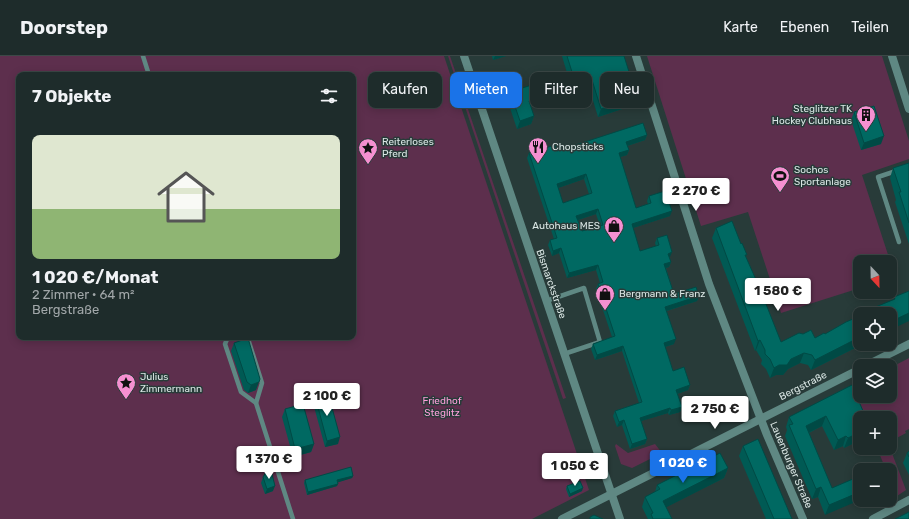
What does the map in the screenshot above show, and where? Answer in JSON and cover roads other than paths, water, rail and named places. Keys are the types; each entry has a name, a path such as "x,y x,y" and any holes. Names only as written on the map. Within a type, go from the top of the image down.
{"street":[{"name":"Bismarckstraße","path":"464,56 620,519"},
{"name":"Lauenburger Straße","path":"636,56 709,284 760,418 803,519"},
{"path":"892,56 909,109"},
{"path":"879,359 909,344"},
{"name":"Bergstraße","path":"562,519 853,372"},
{"path":"873,519 909,500"}],"lane":[{"path":"143,56 148,72"},
{"path":"899,242 878,177 903,168"},
{"path":"546,301 584,288 600,342 564,354"},
{"path":"227,340 225,344 241,392 256,403"},
{"path":"246,340 249,342 262,383 256,403 294,519"}],"place":[{"name":"Steglitzer TK Hockey Clubhaus","path":"866,132"},
{"name":"Chopsticks","path":"538,164"},
{"name":"Reiterloses Pferd","path":"368,165"},
{"name":"Sochos Sportanlage","path":"780,193"},
{"name":"Autohaus MES","path":"614,243"},
{"name":"Bergmann & Franz","path":"605,311"},
{"name":"Julius Zimmermann","path":"126,400"}],"park label":[{"name":"Friedhof Steglitz","path":"442,406"}]}
